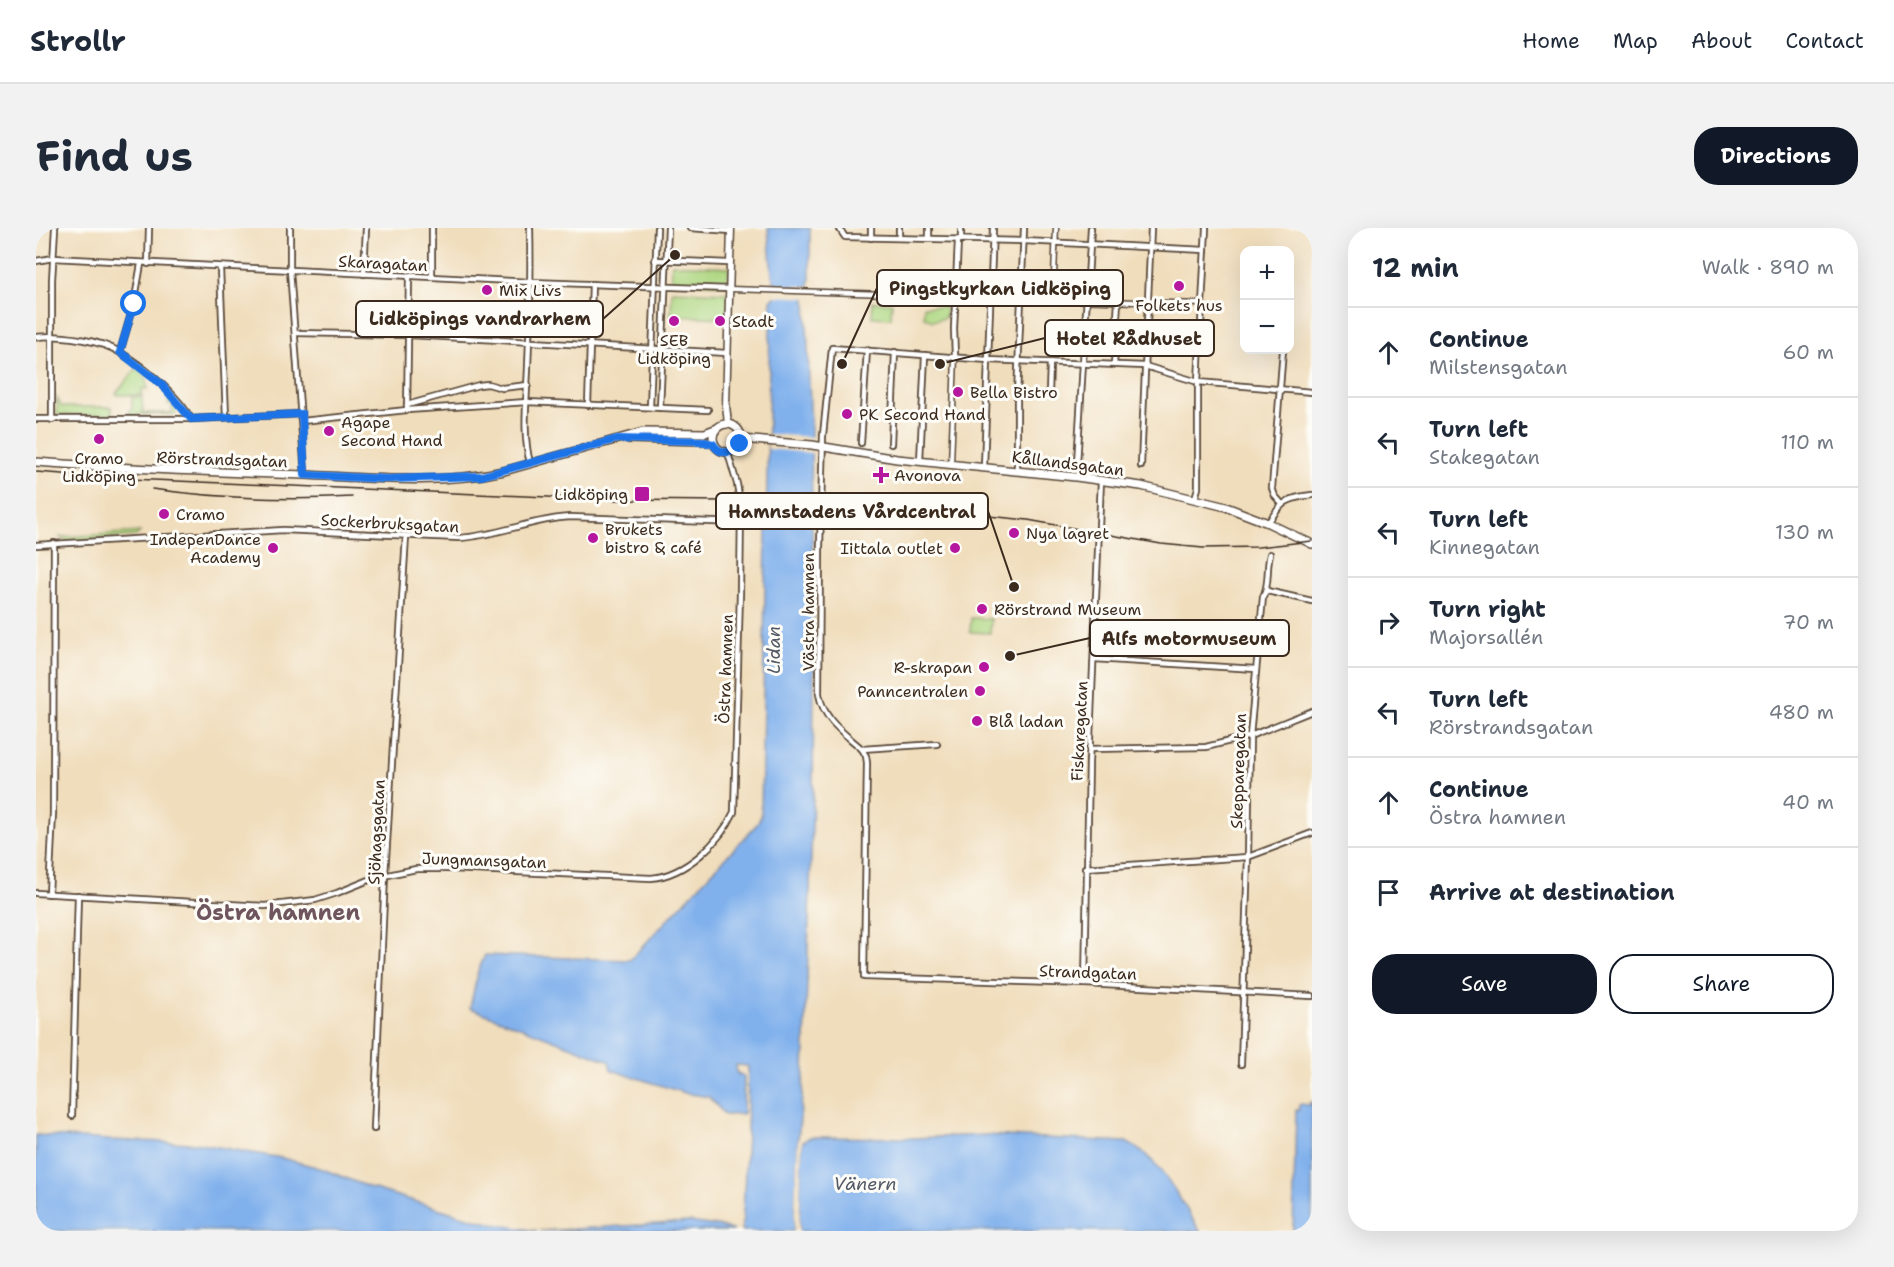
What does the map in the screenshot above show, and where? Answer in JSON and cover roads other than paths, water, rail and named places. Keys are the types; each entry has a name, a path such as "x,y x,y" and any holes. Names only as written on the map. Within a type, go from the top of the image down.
{"main road":[{"path":"728,424 736,427 741,439 737,448 728,453 719,451 713,444 712,436 715,429 728,424"},
{"name":"Rörstrandsgatan","path":"36,462 134,469 388,479 482,476 643,432 705,433 715,429"},
{"name":"Rörstrandsgatan","path":"617,439 684,440 713,444"},
{"name":"Kållandsgatan","path":"741,439 812,445 920,461 1101,480 1195,498 1226,507 1268,523 1312,544"}],"street":[{"path":"52,420 55,228"},
{"path":"148,264 149,228"},
{"path":"290,228 290,270 305,475"},
{"path":"364,274 366,228"},
{"path":"432,228 432,277"},
{"path":"530,228 531,282 527,402 527,445 530,463"},
{"path":"650,407 657,228"},
{"path":"660,408 668,228"},
{"path":"690,228 731,229 726,405 728,424"},
{"path":"840,228 845,237 993,240 1205,250"},
{"path":"871,228 871,238"},
{"path":"899,238 900,228"},
{"path":"929,228 929,239"},
{"path":"951,464 955,356 954,296 961,228"},
{"path":"984,467 993,228"},
{"path":"1017,470 1024,228"},
{"path":"1053,299 1056,228"},
{"path":"1077,464 1092,228"},
{"path":"1141,466 1151,228"},
{"path":"1195,498 1198,488 1198,382 1206,228"},
{"name":"Skaragatan","path":"36,261 53,258 220,268 729,289"},
{"path":"655,260 729,263"},
{"path":"120,352 134,304 141,264"},
{"path":"220,268 226,417"},
{"path":"407,407 409,276"},
{"path":"588,405 592,284"},
{"path":"729,289 1202,304"},
{"path":"1114,365 1118,302"},
{"path":"295,333 409,335 728,353"},
{"path":"36,337 52,336 91,342 120,352 161,384 191,419"},
{"name":"Västra hamnen","path":"862,749 828,718 819,694 820,547 823,447 832,348 867,350"},
{"path":"861,443 867,350 988,360 1145,366 1198,382 1312,392"},
{"path":"891,444 895,352"},
{"path":"1282,504 1272,488 1283,354"},
{"path":"920,461 925,355"},
{"path":"1049,393 1050,363"},
{"path":"407,407 484,384 502,387 528,385"},
{"path":"302,421 407,407 527,402 708,410"},
{"path":"36,419 191,419 302,414"},
{"name":"Östra hamnen","path":"683,868 720,833 734,812 741,523 740,495 728,453"},
{"name":"Fiskaregatan","path":"1085,984 1089,749 1101,480"},
{"path":"1268,523 1282,504 1296,496 1312,495"},
{"name":"Sockerbruksgatan","path":"36,545 254,531 345,532 468,538 558,517 741,523"},
{"name":"Sjöhagsgatan","path":"374,1130 385,875 406,536"},
{"path":"49,894 53,813 54,543"},
{"name":"Skepparegatan","path":"1241,1064 1245,991 1250,736 1263,597 1267,591 1270,554"},
{"path":"1267,591 1312,602"},
{"path":"1094,659 1256,669"},
{"path":"1089,749 1206,747 1250,736 1312,711"},
{"path":"862,749 937,744"},
{"name":"Strandgatan","path":"862,749 867,756 864,977 1085,984 1312,996"},
{"path":"1086,868 1248,857 1312,833"},
{"name":"Jungmansgatan","path":"36,893 275,905 302,903 327,897 385,875 430,868 651,878 664,877 683,868"},
{"path":"72,1116 78,895"}],"water":[{"name":"Lidan","path":"768,228 810,228 810,280 806,299 811,431 813,795 804,1075 798,1140 794,1231 742,1231 748,1066 736,1065 737,1074 744,1076 743,1114 725,1115 709,1097 685,1093 611,1070 609,1061 470,1008 478,971 485,955 630,960 757,824 761,816 769,364 771,300 775,297 776,286 772,276"},
{"path":"1312,1102 1312,1231 1293,1231 1296,1110 1299,1110 1299,1104 1310,1105"},
{"path":"36,1135 195,1143 282,1158 320,1168 371,1188 457,1214 493,1224 538,1231 36,1231"},
{"name":"Vänern","path":"986,1135 1126,1142 1139,1149 1160,1169 1200,1231 799,1231 802,1142 810,1137 912,1138"},
{"path":"690,1222 734,1231 540,1231"}],"railway":[{"path":"36,472 130,479 618,500 727,501 949,512 1028,520 1161,544 1203,548 1258,547 1312,541"},
{"path":"152,489 252,498 352,497"}],"place":[{"name":"Lidköpings vandrarhem","path":"675,255"},
{"name":"Folkets hus","path":"1179,286"},
{"name":"Mix Livs","path":"487,290"},
{"name":"SEB Lidköping","path":"674,321"},
{"name":"Stadt","path":"720,321"},
{"name":"Pingstkyrkan Lidköping","path":"842,364"},
{"name":"Hotel Rådhuset","path":"940,364"},
{"name":"Bella Bistro","path":"958,392"},
{"name":"PK Second Hand","path":"847,414"},
{"name":"Agape Second Hand","path":"329,431"},
{"name":"Cramo Lidköping","path":"99,439"},
{"name":"Avonova","path":"881,475"},
{"name":"Lidköping","path":"642,494"},
{"name":"Cramo","path":"164,514"},
{"name":"Nya lagret","path":"1014,533"},
{"name":"Brukets bistro & café","path":"593,538"},
{"name":"IndepenDance Academy","path":"273,548"},
{"name":"Iittala outlet","path":"955,548"},
{"name":"Hamnstadens Vårdcentral","path":"1014,587"},
{"name":"Rörstrand Museum","path":"982,609"},
{"name":"Alfs motormuseum","path":"1010,656"},
{"name":"R-skrapan","path":"984,667"},
{"name":"Panncentralen","path":"980,691"},
{"name":"Blå ladan","path":"977,721"}],"district":[{"name":"Östra hamnen","path":"278,912"}]}
